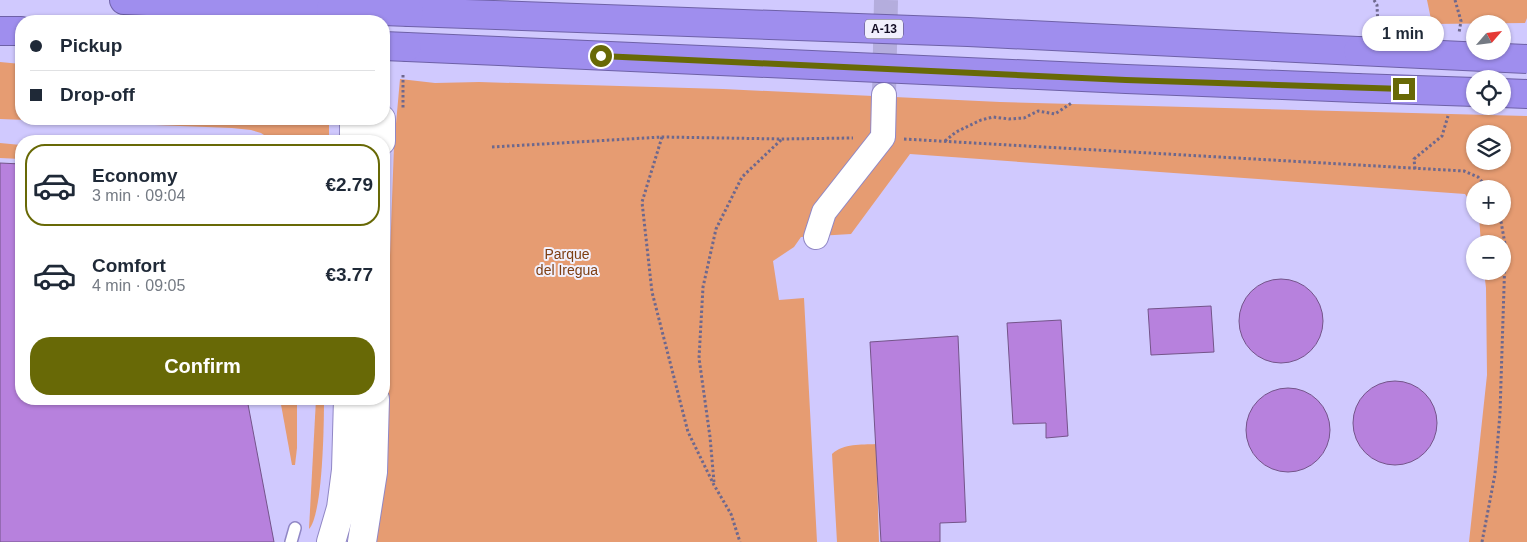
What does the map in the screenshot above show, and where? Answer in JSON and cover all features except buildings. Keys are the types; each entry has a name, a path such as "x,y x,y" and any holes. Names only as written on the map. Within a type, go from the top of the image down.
{"highway":[{"name":"A-13","path":"124,0 968,32 1527,59"},
{"path":"0,30 15,31"},
{"path":"395,47 1126,80 1466,92"},
{"path":"0,48 15,48"},
{"path":"1511,93 1527,94"}],"main road":[{"path":"331,542 342,508 346,470 348,405"},
{"path":"362,542 373,472 375,405"}],"street":[{"path":"816,236 824,212 883,137 884,95"}],"lane":[{"path":"291,542 295,528"}],"path":[{"path":"1374,0 1377,5 1378,30"},
{"path":"492,147 662,137 782,140 883,137 1464,171 1480,180"},
{"path":"662,137 642,202 652,292 688,432 714,485 731,514 740,542"},
{"path":"714,485 710,437 699,358 703,287 716,229 742,177 782,140"},
{"path":"1482,542 1495,474 1500,413 1505,256 1502,225"}],"green space":[{"path":"1427,0 1527,0 1527,18 1525,23 1511,23 1511,15 1466,15 1466,24 1432,24"},
{"path":"0,62 15,63 15,120 0,119"},
{"name":"Parque del Iregua","path":"400,79 435,83 479,82 723,89 1000,102 1527,116 1527,542 1469,542 1487,375 1485,280 1511,280 1511,235 1480,235 1480,225 1511,225 1511,180 1466,180 1466,195 910,154 851,234 801,237 794,247 773,261 779,300 804,298 817,542 372,542 382,475 385,405 390,405 390,256 394,146"},
{"path":"155,125 329,125 329,135 264,135 251,130"},
{"path":"0,143 15,144 15,159 0,158"},
{"path":"281,405 297,405 297,448 295,465 292,465"},
{"path":"316,405 324,405 320,487 314,520 309,529"},
{"path":"876,444 879,542 837,542 832,454 847,446"}],"tunnel":[{"path":"884,95 886,0"}],"route":[{"path":"601,56 1126,80 1404,89"}]}
